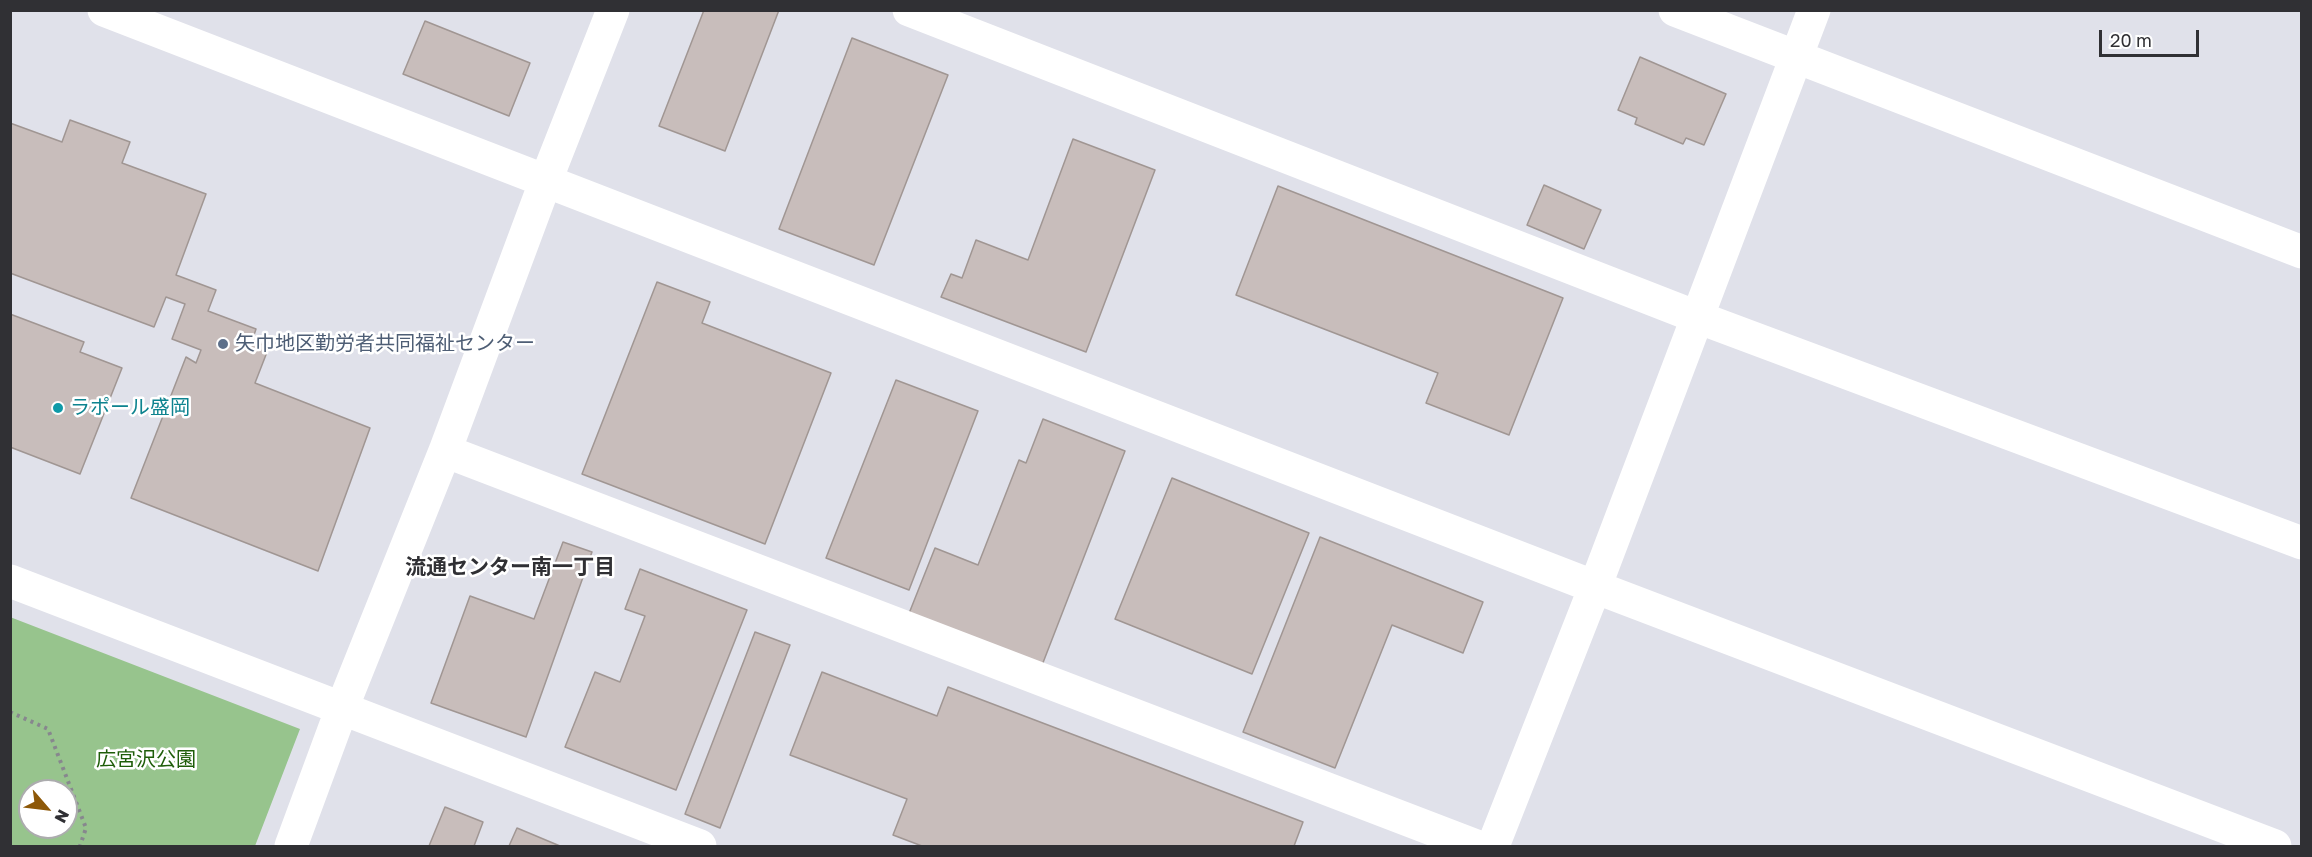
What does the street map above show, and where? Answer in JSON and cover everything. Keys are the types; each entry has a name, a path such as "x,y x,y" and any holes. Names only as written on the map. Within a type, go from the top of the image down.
{"street":[{"path":"104,10 1595,587 2275,846"},
{"path":"291,846 342,708 445,451 546,180 613,10"},
{"path":"909,10 1697,317 2301,543"},
{"path":"1675,10 2301,252"},
{"path":"1493,846 1595,587 1814,10"},
{"path":"445,451 1476,846"},
{"path":"10,581 700,846"}],"path":[{"path":"10,712 48,729 87,828 80,846"}],"green space":[{"name":"広宮沢公園","path":"10,617 300,729 255,846 11,846"}],"building":[{"path":"704,10 779,10 725,151 659,126"},
{"path":"425,21 530,63 509,116 403,74"},
{"path":"852,38 948,75 874,265 779,229"},
{"path":"1640,57 1726,94 1704,145 1686,138 1683,144 1635,124 1637,118 1618,110"},
{"name":"矢巾地区勤労者共同福祉センター","path":"70,120 130,142 122,163 206,194 176,275 216,290 208,311 256,329 252,341 269,347 255,383 370,428 318,571 131,498 186,357 196,363 201,350 172,339 185,304 166,297 154,327 10,273 10,123 62,142"},
{"path":"1073,139 1155,170 1086,352 941,297 951,274 962,278 976,240 1028,260"},
{"path":"1544,185 1601,210 1584,249 1527,225"},
{"path":"1278,186 1563,298 1509,435 1426,403 1438,373 1236,295"},
{"path":"657,282 710,302 702,323 831,373 765,544 582,474"},
{"name":"ラポール盛岡","path":"10,314 84,342 80,352 122,368 80,474 10,447"},
{"path":"896,380 978,411 909,590 826,558"},
{"path":"1043,419 1125,451 1039,673 906,621 935,548 978,565 1019,460 1026,463"},
{"path":"1172,478 1309,533 1252,674 1115,619"},
{"path":"1320,537 1483,602 1463,653 1392,625 1335,768 1243,732"},
{"path":"563,542 592,552 526,737 431,703 470,596 534,619"},
{"path":"640,569 747,610 676,790 565,747 595,672 620,682 645,616 625,609"},
{"path":"755,632 790,645 720,828 685,814"},
{"path":"822,672 937,716 948,687 1303,822 1294,846 922,846 893,835 907,799 790,755"},
{"path":"445,807 483,822 474,846 429,846"},
{"path":"517,828 560,846 509,846"}],"place":[{"name":"矢巾地区勤労者共同福祉センター","path":"223,344"},
{"name":"ラポール盛岡","path":"58,408"}],"district":[{"name":"流通センター南一丁目","path":"510,567"}]}
